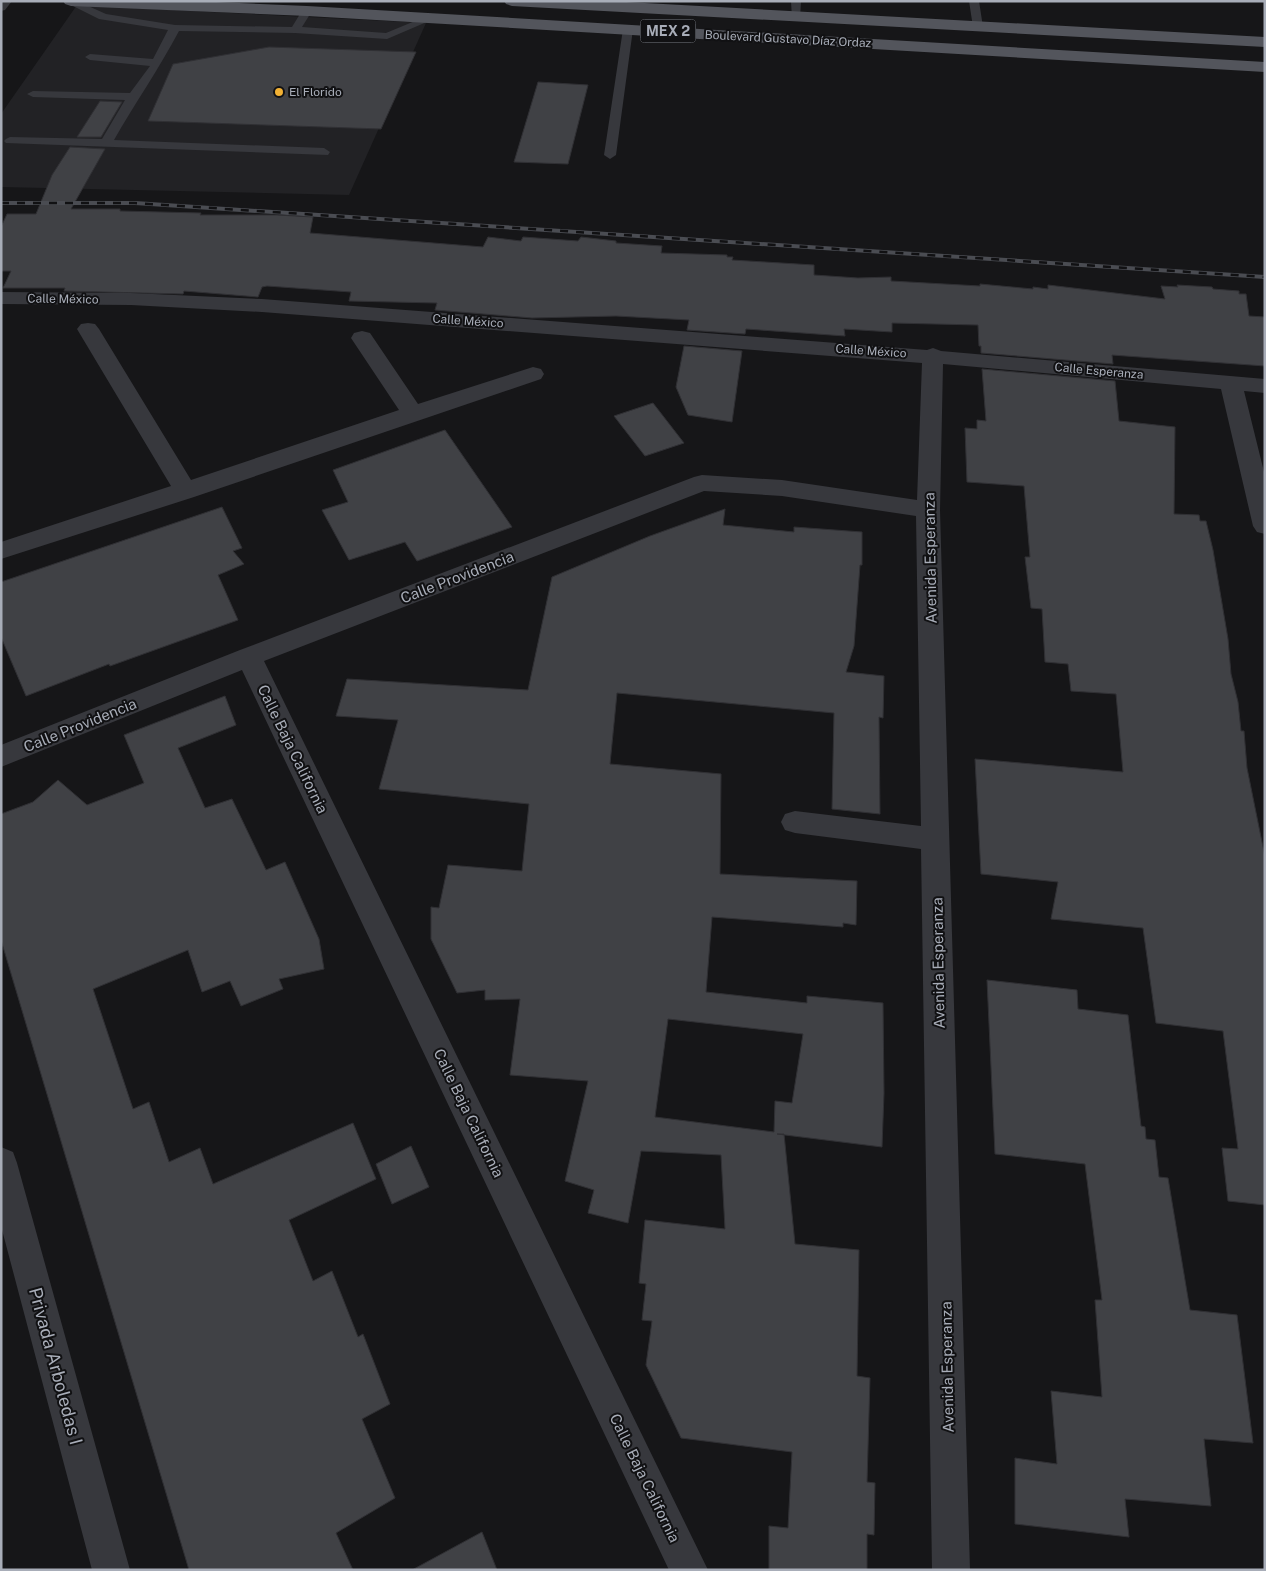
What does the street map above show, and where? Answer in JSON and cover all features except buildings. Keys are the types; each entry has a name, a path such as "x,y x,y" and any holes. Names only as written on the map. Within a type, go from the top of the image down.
{"main road":[{"name":"Boulevard Gustavo Díaz Ordaz","path":"69,1 307,11 1265,67"},
{"name":"Boulevard Gustavo Díaz Ordaz","path":"512,1 796,9 978,27 1265,42"}],"street":[{"name":"Calle México","path":"1,298 60,298 251,305 933,355"},
{"path":"88,330 186,491"},
{"path":"362,338 412,413"},
{"name":"Calle Esperanza","path":"933,355 1265,386"},
{"name":"Avenida Esperanza","path":"933,355 928,510 951,1570"},
{"path":"1,551 533,374"},
{"path":"1232,383 1264,514"},
{"name":"Calle Providencia","path":"1,756 249,657 702,483 782,488 928,510"},
{"name":"Calle Baja California","path":"249,657 689,1570"},
{"path":"795,822 935,839"},
{"name":"Privada Arboledas I","path":"1,1163 111,1570"}],"lane":[{"path":"1,8 7,1"},
{"path":"69,1 103,17 175,28 295,30 387,36 431,18"},
{"path":"974,1 978,27"},
{"path":"295,30 307,11"},
{"path":"106,143 133,97 157,63 175,28"},
{"path":"610,155 628,29"},
{"path":"90,57 157,63"},
{"path":"33,94 133,97"},
{"path":"10,141 324,152"}],"shaded area":[{"path":"77,5 426,23 349,195 1,187 1,114"}],"railway":[{"path":"1,203 135,203 1265,277"}],"place":[{"name":"El Florido","path":"279,92"}]}
